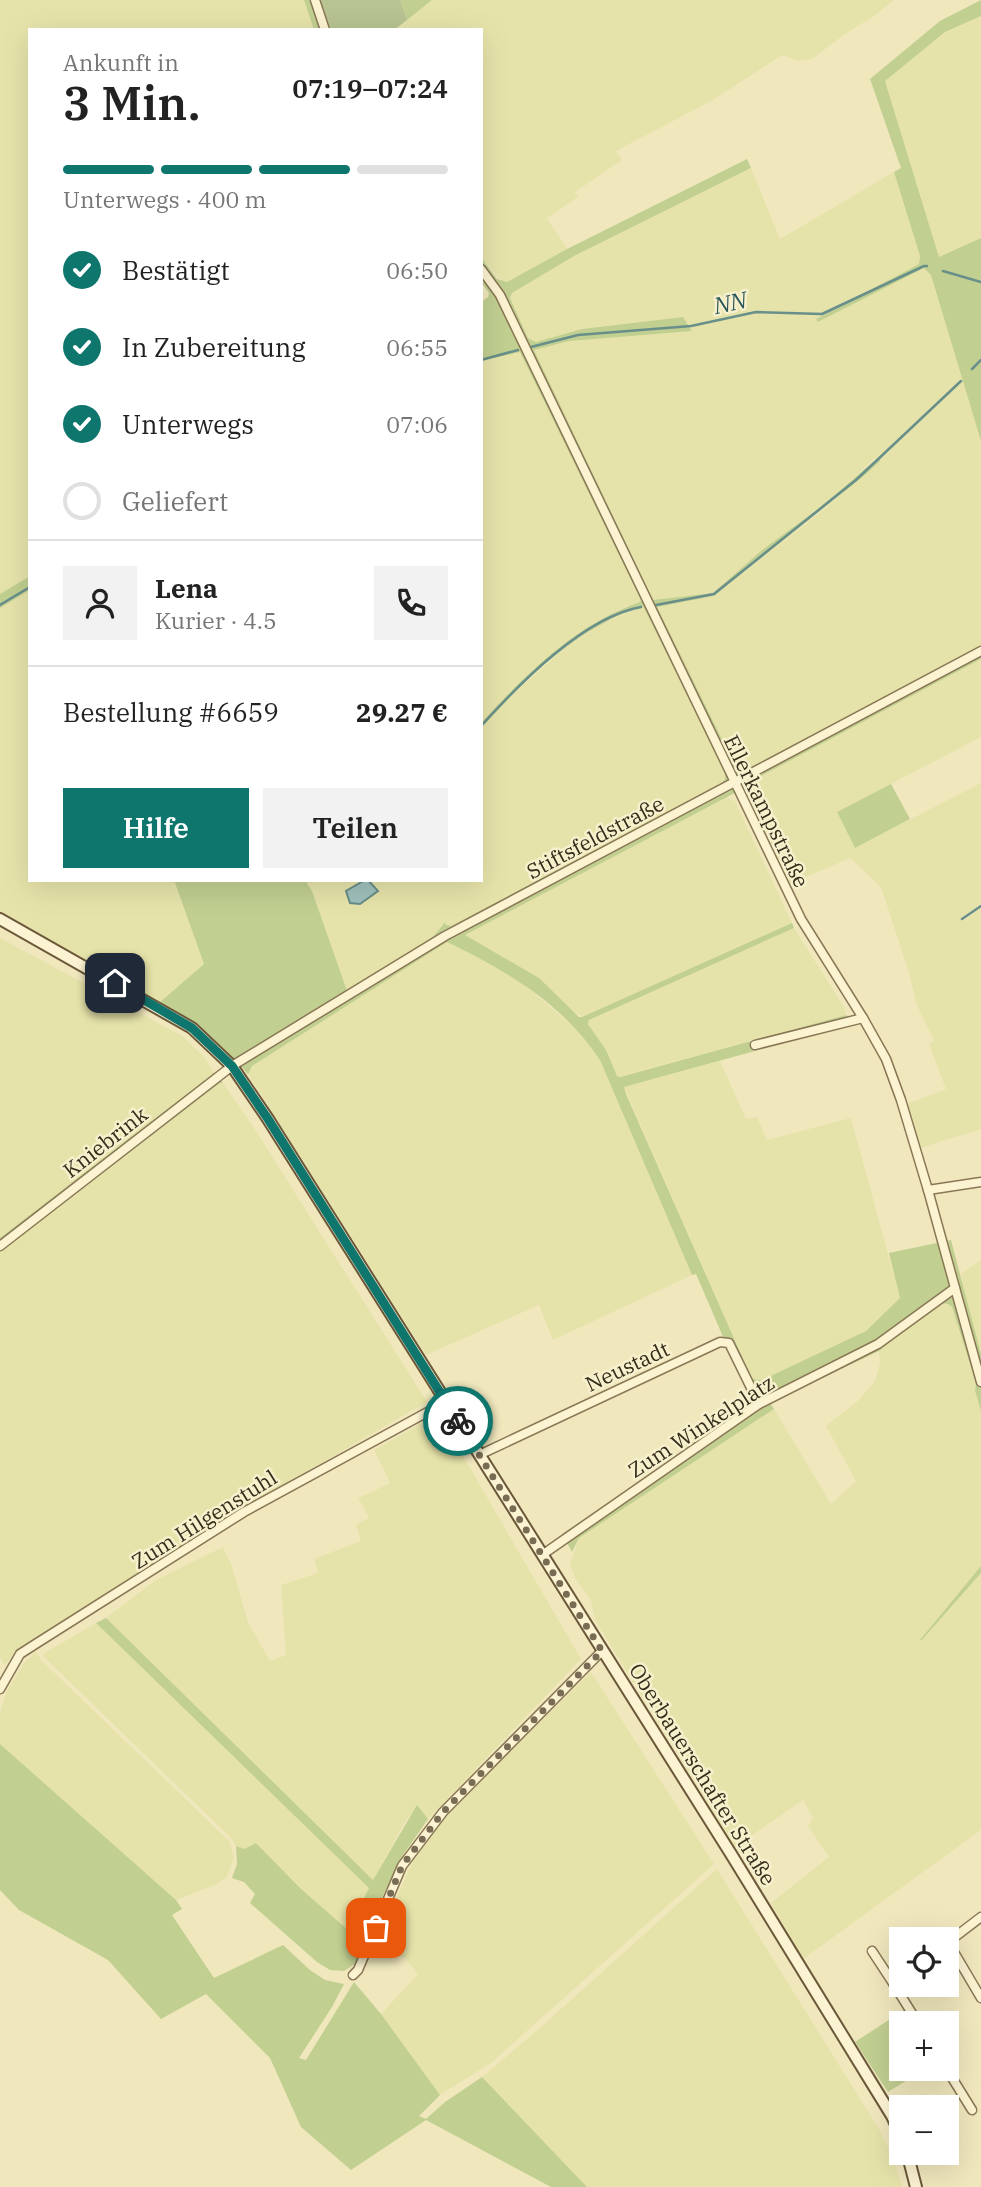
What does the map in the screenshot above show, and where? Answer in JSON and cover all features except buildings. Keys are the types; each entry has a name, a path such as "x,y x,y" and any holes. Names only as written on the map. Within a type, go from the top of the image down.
{"main road":[{"name":"Oberbauerschafter Straße","path":"0,919 192,1028 232,1066 746,1877 889,2111"},
{"path":"910,2165 916,2187"}],"street":[{"path":"315,0 324,28"},
{"name":"Ellerkampstraße","path":"483,272 500,295 800,919 886,1059 928,1190 981,1382"},
{"name":"Stiftsfeldstraße","path":"232,1066 445,936 981,652"},
{"path":"755,1045 863,1018"},
{"name":"Kniebrink","path":"0,1246 232,1066"},
{"path":"928,1190 981,1182"},
{"name":"Zum Winkelplatz","path":"542,1555 759,1404 878,1344 955,1288"},
{"name":"Neustadt","path":"479,1455 720,1342 729,1343 759,1404"},
{"name":"Zum Hilgenstuhl","path":"0,1689 20,1654 244,1512 446,1402"},
{"path":"354,1975 402,1866 443,1812 602,1651"},
{"path":"959,1933 981,1917"},
{"path":"872,1951 889,1977"},
{"path":"959,1962 981,1998"},
{"path":"954,2081 972,2110"}],"shaded area":[{"path":"0,0 304,0 313,28 28,28 28,577 0,594"},
{"path":"432,0 894,0 812,59 798,61 782,55 713,100 616,151 622,160 575,192 578,197 547,218 567,249 507,282 502,282 483,259 483,28 397,28"},
{"path":"981,16 981,238 939,257 885,80 946,32"},
{"path":"751,168 780,239 894,172 920,256 919,264 816,319 818,322 924,268 931,274 981,441 981,646 744,771 737,770 732,763 656,607 714,596 821,512 880,461 875,458 818,509 762,550 713,593 653,600 534,350 569,341 692,330 683,317 582,329 536,342 528,338 510,298 512,293 574,256"},
{"path":"520,351 641,602 624,607 561,646 483,721 483,360"},
{"path":"28,591 28,882 175,882 204,964 159,1003 0,912 0,608"},
{"path":"643,606 725,772 725,779 721,784 451,926 446,926 444,922 433,937 346,991 312,891 306,882 483,882 483,726 505,701 563,650 600,625"},
{"path":"981,659 981,737 837,812 855,848 981,783 981,904 961,918 963,921 981,908 981,1129 920,1148 907,1104 946,1089 929,1044 934,1041 916,1003 881,887 850,858 790,884 747,790 750,782"},
{"path":"725,797 735,801 792,923 582,1017 465,935"},
{"path":"794,928 844,1007 846,1015 617,1077 606,1050 588,1024 589,1020"},
{"path":"0,938 182,1036 203,1056 214,1073 0,1238"},
{"path":"447,941 519,980 584,1036 600,1060 692,1275 553,1340 539,1305 426,1355 248,1074 252,1066"},
{"path":"720,1061 746,1119 757,1117 767,1140 851,1118 900,1298 866,1331 762,1380 752,1379 624,1087"},
{"path":"223,1083 254,1128 427,1402 217,1523 35,1638 13,1654 5,1665 0,1658 0,1252"},
{"path":"981,1260 981,1354 967,1307 961,1274"},
{"path":"941,1303 948,1303 952,1307 976,1383 975,1391 981,1411 981,1566 921,1639 923,1640 981,1573 981,1830 803,1959 771,1903 829,1857 808,1826 813,1818 803,1800 735,1847 595,1620 591,1601 575,1578 570,1564 579,1538 774,1409 831,1504 856,1481 826,1426 859,1400 875,1381 880,1363 879,1351"},
{"path":"431,1418 439,1419 456,1444 581,1659 428,1819 417,1806 405,1822 373,1880 106,1618 156,1580 223,1547 231,1564 248,1622 270,1661 286,1655 281,1585 318,1573 314,1559 361,1541 356,1525 369,1518 358,1498 390,1483 374,1450"},
{"path":"96,1623 369,1888 348,1930 300,1888 256,1843 244,1849 236,1846 231,1838 44,1657 43,1654"},
{"path":"36,1652 41,1660 229,1841 234,1856 227,1877 215,1885 176,1900 0,1744 0,1712 7,1691 24,1663"},
{"path":"591,1672 714,1864 491,2063 440,2095 381,2014 418,1974 405,1958 377,1943 414,1858 446,1814"},
{"path":"717,1869 880,2131 889,2150 889,2165 895,2165 902,2187 587,2187 482,2077"}],"green space":[{"path":"304,0 320,0 330,28 313,28"},
{"path":"320,0 400,0 407,20 397,28 330,28"},
{"path":"400,0 432,0 407,20"},
{"path":"981,0 981,16 945,32 885,81 939,257 981,238 981,441 931,275 924,268 818,322 816,319 919,264 920,256 894,172 901,168 870,79 940,21"},
{"path":"747,159 751,168 574,256 512,293 510,298 528,338 536,342 582,329 683,317 692,331 569,341 534,350 653,600 713,593 762,550 818,509 881,455 880,461 866,474 714,596 657,607 737,770 744,771 981,646 981,659 465,935 539,978 582,1017 792,923 794,928 589,1020 588,1024 620,1077 846,1015 853,1024 624,1087 626,1094 752,1379 762,1380 866,1331 900,1298 889,1253 951,1240 981,1354 981,1411 975,1391 976,1383 952,1307 941,1303 879,1351 770,1403 774,1409 579,1538 572,1552 562,1534 752,1404 696,1274 692,1275 600,1060 585,1040 551,1005 532,990 447,942 252,1066 248,1074 207,1034 159,1003 204,964 175,882 306,882 312,891 347,991 433,937 445,922 451,926 721,784 725,779 725,772 643,606 596,627 554,656 483,726 483,721 498,705 553,652 594,623 641,600 520,352 483,361 483,301 489,293 483,285 483,260 497,279 507,282"},
{"path":"28,577 28,591 0,608 0,594"},
{"path":"891,784 910,819 855,848 837,812"},
{"path":"214,1073 223,1083 0,1252 0,1238"},
{"path":"981,1566 981,1573 920,1640"},
{"path":"106,1618 373,1880 417,1805 428,1819 403,1855 380,1901 355,1964 344,1971 330,1970 317,1962 250,1903 255,1894 244,1882 232,1878 237,1864 236,1846 244,1849 256,1843 300,1888 348,1930 369,1888 96,1623"},
{"path":"0,1744 176,1900 182,1909 172,1915 214,1978 283,1945 325,1980 344,1984 299,2058 306,2060 354,1982 381,2014 440,2095 419,2116 426,2119 445,2102 482,2077 587,2187 551,2187 426,2120 351,2170 301,2127 270,2058 206,1994 161,2019 108,1960 19,1910 0,1890"},
{"path":"889,2020 889,2081 906,2081 888,2092 855,2042"}],"water":[{"path":"362,882 370,882 378,891 360,904 350,903 346,891"}],"waterway":[{"name":"NN","path":"531,347 578,335 691,326 756,312 822,314 927,266"},
{"name":"NN","path":"943,271 981,282"},
{"name":"NN","path":"483,359 518,350"},
{"name":"NN","path":"972,369 981,360"},
{"name":"NN","path":"656,605 714,594 856,480 961,381"},
{"name":"NN","path":"0,605 28,588"},
{"name":"NN","path":"483,724 533,673 575,638 619,613 641,607"},
{"path":"962,919 981,906"}],"way so far":[{"path":"376,1928 402,1866 443,1812 602,1651 458,1421"}],"route":[{"path":"115,983 192,1028 232,1066 458,1421"}]}
